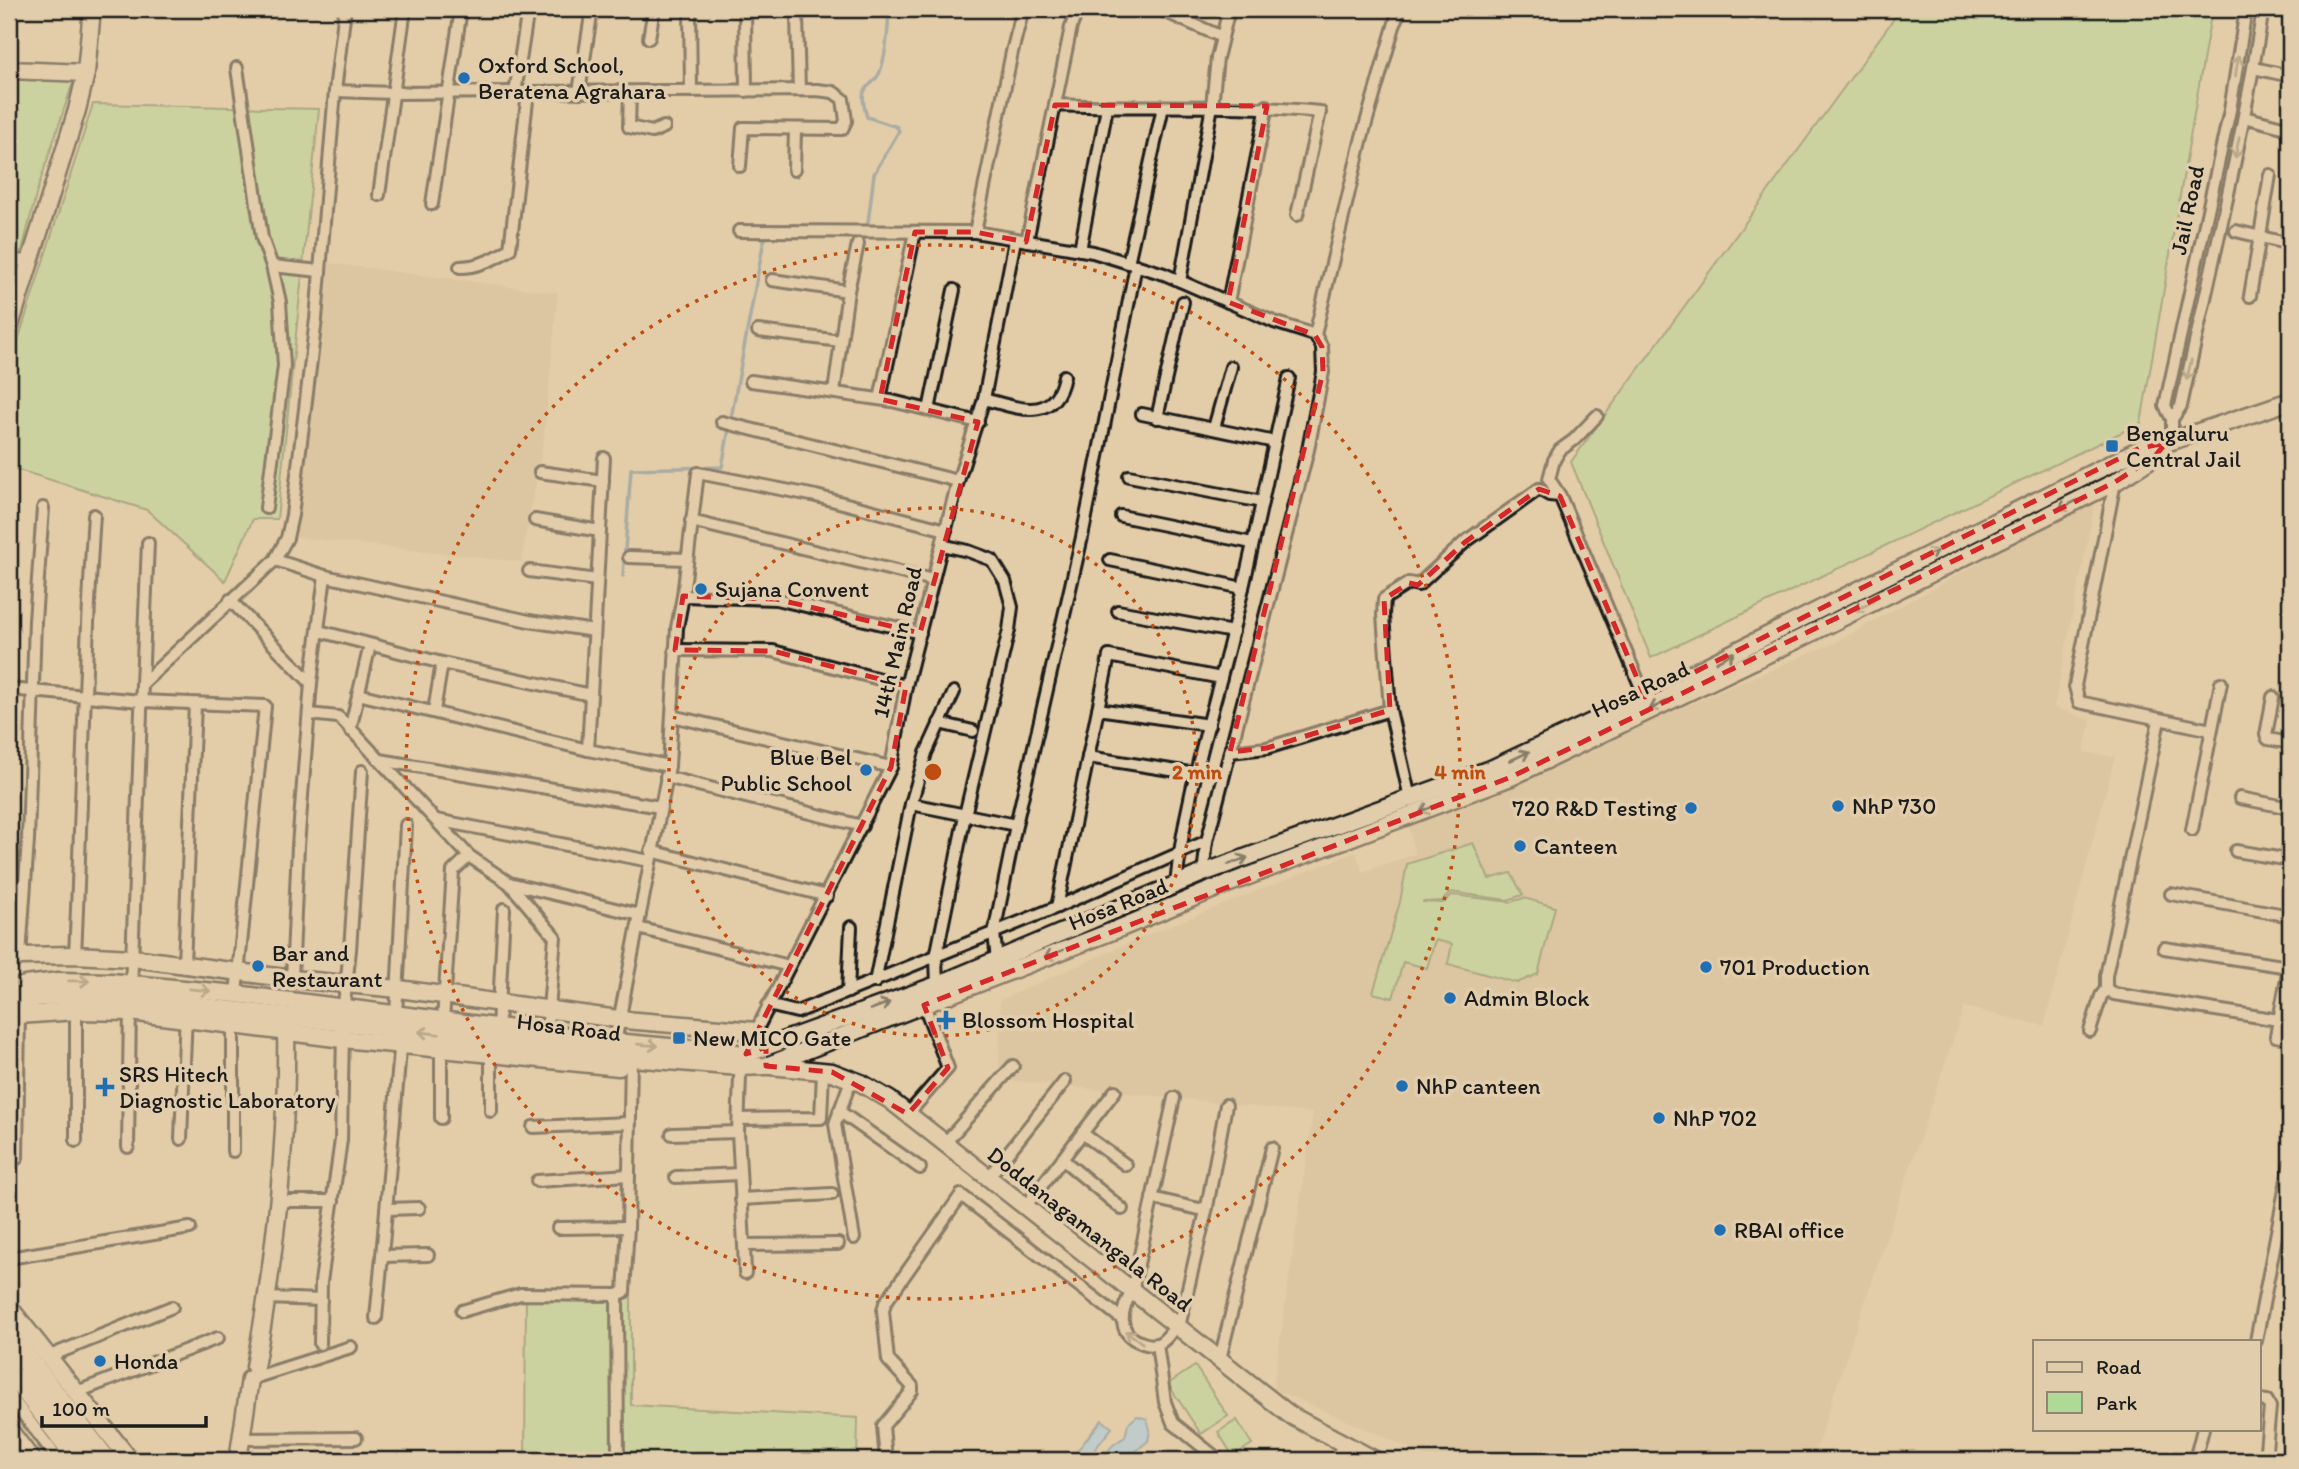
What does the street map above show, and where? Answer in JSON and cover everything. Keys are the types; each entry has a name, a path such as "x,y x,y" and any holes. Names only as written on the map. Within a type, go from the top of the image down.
{"highway":[{"path":"9,1336 105,1460"},
{"path":"9,1347 97,1460"},
{"path":"9,1368 80,1460"},
{"path":"9,1381 70,1460"}],"main road":[{"path":"9,329 77,110 86,73 92,9"},
{"path":"9,70 86,73"},
{"name":"Hosa Road","path":"742,1066 766,1047 937,985 1203,873 1493,768 1645,697 2152,443 2169,441 2290,401"},
{"name":"Hosa Road","path":"399,1029 443,1021 615,1042 742,1066 766,1066 924,1006 1213,889 1511,777 1805,636 2115,482 2154,457 2169,441"},
{"path":"1107,914 1118,929"},
{"path":"14,958 75,955 133,958 292,979 399,989 619,1019 757,1031 742,1066 631,1063 441,1049 399,1029 343,1023"},
{"name":"Hosa Road","path":"13,1000 25,985 76,980 186,1013 234,1010 286,1024 343,1023"},
{"name":"Hosa Road","path":"13,1000 42,997 76,1004 131,998 399,1029 631,1063"},
{"path":"238,1460 266,1298 278,1201 287,1091 286,1024"},
{"path":"766,1047 766,1066"},
{"name":"Doddanagamangala Road","path":"766,1066 832,1072 890,1100 1290,1415 1375,1460"},
{"path":"9,1307 130,1460"},
{"path":"9,1399 55,1460"}],"street":[{"path":"142,684 275,559 287,538 301,454 345,9"},
{"path":"379,195 405,9"},
{"path":"432,204 461,9"},
{"path":"515,93 528,9"},
{"path":"579,92 592,9"},
{"path":"649,38 654,9"},
{"path":"691,9 691,91"},
{"path":"745,9 746,91"},
{"path":"975,232 1012,52 1024,9"},
{"name":"14th Main Road","path":"757,1031 891,767 906,686 958,481 984,400 1055,105 1071,27 1078,9"},
{"path":"1159,9 1222,37"},
{"path":"1180,281 1228,9"},
{"path":"1315,335 1362,137 1399,9"},
{"name":"Jail Road","path":"2169,441 2172,419 2165,406 2230,110 2246,9"},
{"path":"2172,419 2180,406 2244,117 2263,9"},
{"path":"797,16 799,90"},
{"path":"237,68 262,239 272,266 280,302 284,366 266,508"},
{"path":"2254,68 2290,76"},
{"path":"335,91 515,93 799,90 833,92 843,99 846,121 842,129 743,128 740,166"},
{"path":"460,267 470,267 495,259 510,249 528,92"},
{"path":"630,92 629,127 652,132 664,127"},
{"path":"1055,105 1267,106 1320,112 1297,215"},
{"path":"1228,302 1267,106"},
{"path":"1080,250 1107,107"},
{"path":"997,960 994,933 1082,537 1163,107"},
{"path":"2244,117 2290,129"},
{"path":"794,170 796,129"},
{"path":"2250,296 2270,175"},
{"path":"740,231 975,232 1080,250 1180,281 1274,322 1315,335 1322,347 1323,372 1308,450 1207,841 1203,873"},
{"path":"2236,231 2290,244"},
{"path":"880,399 915,232"},
{"path":"834,392 848,291 858,244"},
{"path":"9,260 30,261"},
{"path":"272,266 320,271"},
{"path":"772,280 848,291"},
{"path":"929,410 954,290"},
{"path":"1157,418 1183,302"},
{"path":"758,331 841,341"},
{"path":"1214,428 1231,367"},
{"path":"984,400 1026,410 1039,409 1050,403 1061,391 1064,376"},
{"path":"1177,885 1179,854 1196,775 1233,632 1289,378"},
{"path":"751,381 880,399 978,422"},
{"path":"1142,414 1275,442"},
{"path":"1597,416 1574,440 1560,450 1549,479 1560,496 1645,697"},
{"path":"722,422 958,481"},
{"path":"588,750 604,458"},
{"path":"540,472 603,481"},
{"path":"615,1042 667,771 675,650 698,472 816,496 946,530"},
{"path":"1129,476 1262,502"},
{"path":"2115,482 2075,685 2080,702 2211,730"},
{"path":"1410,798 1390,710 1384,599 1409,583 1418,585 1465,542 1539,489 1549,495 1560,496"},
{"path":"14,958 28,841 32,693 43,508"},
{"path":"75,955 94,515"},
{"path":"1121,516 1252,543"},
{"path":"535,520 600,531"},
{"path":"691,521 933,580"},
{"path":"128,1147 148,543"},
{"path":"937,985 936,957 1012,607 1006,581 992,561 968,551 942,545"},
{"path":"629,557 687,559"},
{"path":"275,559 325,576 529,621 594,631"},
{"path":"1110,560 1243,588"},
{"path":"529,571 597,580"},
{"path":"292,979 298,846 311,683 325,576"},
{"path":"683,596 776,599 920,633"},
{"path":"230,600 311,683"},
{"path":"1118,611 1233,632"},
{"path":"319,631 442,663 591,695"},
{"path":"350,730 370,645"},
{"path":"675,650 773,651 906,686"},
{"path":"1057,907 1109,656 1221,678"},
{"path":"434,711 442,663"},
{"path":"2192,830 2221,683"},
{"path":"9,689 141,701 265,706 234,1010 233,1151"},
{"path":"876,982 911,804 926,753 954,692"},
{"path":"358,694 588,750 862,825"},
{"path":"2273,697 2266,735 2268,738 2290,743"},
{"path":"184,964 195,704"},
{"path":"1098,709 1209,725"},
{"path":"1230,752 1267,748 1390,710"},
{"path":"309,714 338,717 469,856 509,883 555,937 547,1033"},
{"path":"672,716 891,767"},
{"path":"2090,1031 2101,996 2106,989 2106,976 2159,720"},
{"path":"939,723 973,731"},
{"path":"1088,757 1196,775"},
{"path":"380,760 660,807"},
{"path":"320,1344 321,1300 341,1139 343,1023 362,771"},
{"path":"2240,798 2290,808"},
{"path":"911,804 1016,825"},
{"path":"436,820 651,856 827,896"},
{"path":"376,1318 399,1029 406,825"},
{"path":"768,1005 797,1012 1057,907 1207,841"},
{"path":"2236,851 2290,860"},
{"path":"443,1021 453,871 469,856"},
{"path":"509,883 640,915"},
{"path":"2171,894 2290,916"},
{"path":"498,1028 504,909"},
{"path":"848,992 851,927"},
{"path":"638,928 789,966"},
{"path":"2164,948 2290,965 2276,1037 2290,1039"},
{"path":"2106,989 2114,994 2280,1020"},
{"path":"13,1000 17,1158"},
{"path":"76,1004 76,1141"},
{"path":"908,1114 948,1068 924,1006"},
{"path":"181,1139 186,1013"},
{"path":"441,1049 441,1118"},
{"path":"491,1054 491,1111"},
{"path":"462,1311 521,1294 624,1293 631,1063"},
{"path":"742,1066 737,1132 745,1273"},
{"path":"945,1143 1013,1066"},
{"path":"739,1119 821,1118 823,1072"},
{"path":"851,1080 835,1124 854,1238"},
{"path":"988,1178 1065,1081"},
{"path":"1025,1207 1115,1091"},
{"path":"1174,1098 1132,1293 1123,1309 1124,1331 1132,1339 1145,1344 1157,1344 1178,1326 1208,1207 1226,1105"},
{"path":"839,1111 920,1168"},
{"path":"533,1127 629,1123"},
{"path":"672,1134 737,1132"},
{"path":"1082,1133 1126,1165"},
{"path":"1220,1359 1272,1147"},
{"path":"1062,1159 1122,1209"},
{"path":"2256,1340 2286,1199 2290,1164"},
{"path":"676,1177 740,1174"},
{"path":"537,1181 629,1175"},
{"path":"741,1199 832,1194"},
{"path":"886,1460 883,1426 912,1391 912,1386 888,1360 883,1311 885,1303 961,1195 1122,1319"},
{"path":"1152,1198 1199,1209 1208,1207"},
{"path":"278,1201 332,1201"},
{"path":"386,1209 419,1208"},
{"path":"558,1228 628,1227"},
{"path":"9,1258 190,1228"},
{"path":"744,1245 838,1244"},
{"path":"382,1256 428,1255"},
{"path":"617,1295 618,1460"},
{"path":"266,1298 321,1300"},
{"path":"50,1356 172,1307"},
{"path":"77,1392 218,1338"},
{"path":"1157,1344 1165,1402 1173,1423 1219,1460"},
{"path":"253,1373 351,1347"},
{"path":"2260,1400 2267,1401 2270,1407 2265,1460"},
{"path":"2195,1460 2203,1430"},
{"path":"241,1438 356,1438"},
{"path":"1336,1460 1343,1444"}],"highlighted area":[{"path":"1055,105 1267,106 1228,302 1315,335 1322,347 1323,372 1230,752 1267,748 1390,710 1384,599 1409,583 1418,585 1465,542 1539,489 1560,496 1645,697 2140,448 2166,443 2154,457 2115,482 1511,777 924,1005 948,1068 908,1114 832,1072 766,1066 766,1047 746,1054 891,767 906,686 773,651 675,650 683,596 776,599 920,633 978,422 880,399 915,232 975,232 1026,242"}],"shaded area":[{"path":"329,263 558,293 543,445 521,562 296,537"},
{"path":"2096,498 2054,707 2091,721 2083,752 2115,757 2044,1026 1964,1007 1812,1460 1431,1460 1394,1441 1273,1389 1313,1113 999,1079 1000,1000 1154,932 1356,852 1362,872 1415,854 1408,824 1834,643"}],"green space":[{"path":"1901,9 2212,9 2141,423 1651,658 1571,462"},
{"path":"9,78 74,79 37,191 22,251 9,251"},
{"path":"93,104 319,109 277,519 253,519 225,581 147,510 9,467 9,369"},
{"path":"1473,843 1489,879 1511,873 1523,895 1507,900 1451,892 1442,901 1422,902 1443,903 1452,895 1511,902 1524,898 1555,907 1538,974 1517,983 1448,964 1452,944 1435,940 1427,968 1403,962 1393,998 1373,993 1400,902 1407,864"},
{"path":"526,1290 631,1291 631,1405 858,1418 857,1460 525,1460"},
{"path":"1195,1366 1228,1416 1201,1434 1168,1384"},
{"path":"1237,1420 1252,1444 1233,1456 1218,1432"}],"water":[{"path":"1137,1416 1147,1419 1150,1430 1148,1441 1125,1460 1106,1460 1109,1449 1125,1437 1128,1424"},
{"path":"1102,1420 1112,1428 1086,1460 1076,1452"}],"waterway":[{"path":"867,231 874,174 899,131 897,127 867,117 863,97 864,91 881,69 889,9"},
{"path":"623,576 631,469 722,467 764,240 772,234"}],"railway":[{"path":"9,1407 50,1460"}],"place":[{"name":"Oxford School, Beratena Agrahara","path":"464,78"},
{"name":"Bengaluru Central Jail","path":"2112,446"},
{"name":"Sujana Convent","path":"701,589"},
{"name":"Blue Bel Public School","path":"866,770"},
{"name":"NhP 730","path":"1838,806"},
{"name":"720 R&D Testing","path":"1691,808"},
{"name":"Canteen","path":"1520,846"},
{"name":"Bar and Restaurant","path":"258,966"},
{"name":"701 Production","path":"1706,967"},
{"name":"Admin Block","path":"1450,998"},
{"name":"Blossom Hospital","path":"946,1020"},
{"name":"New MICO Gate","path":"679,1038"},
{"name":"NhP canteen","path":"1402,1086"},
{"name":"SRS Hitech Diagnostic Laboratory","path":"105,1087"},
{"name":"NhP 702","path":"1659,1118"},
{"name":"RBAI office","path":"1720,1230"},
{"name":"Honda","path":"100,1361"}]}
